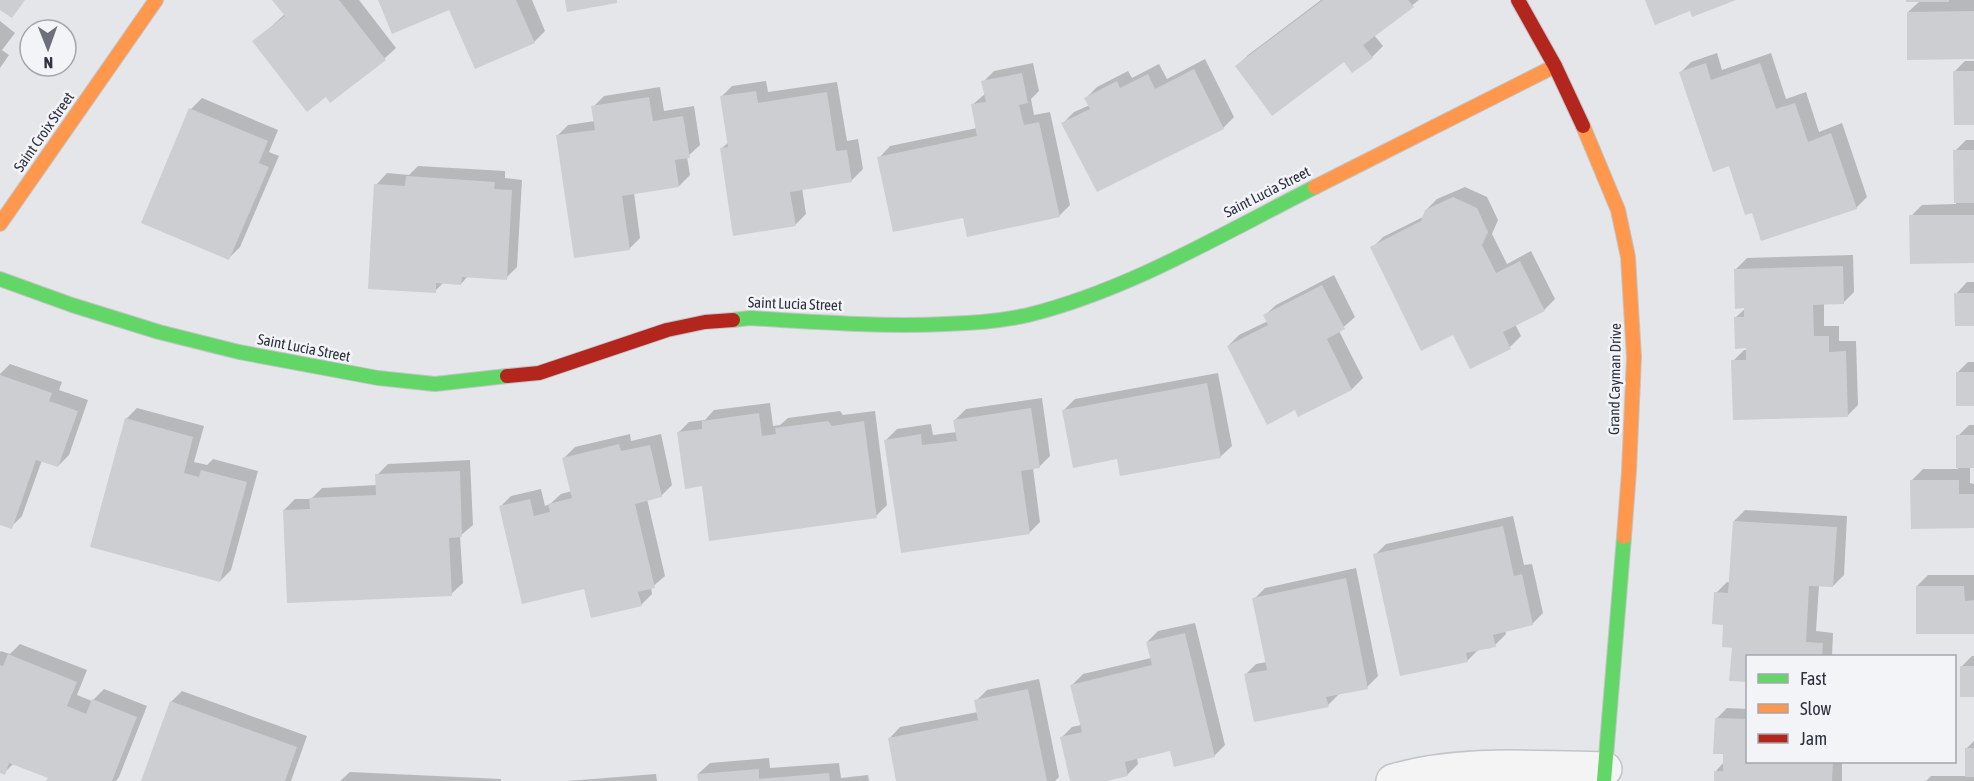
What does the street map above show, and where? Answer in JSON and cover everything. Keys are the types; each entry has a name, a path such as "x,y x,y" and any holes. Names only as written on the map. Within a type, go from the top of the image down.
{"street":[{"name":"Saint Croix Street","path":"0,224 156,0"},
{"name":"Grand Cayman Drive","path":"1518,0 1555,66 1599,161 1618,210 1628,257 1634,357 1629,471 1605,775"},
{"name":"Saint Lucia Street","path":"0,279 72,305 159,332 239,352 378,378 435,384 539,373 667,330 705,322 750,318 896,326 984,322 1026,315 1062,305 1144,273 1555,66"},
{"path":"1394,781 1407,777 1460,770 1512,767 1605,775"}],"building":[{"path":"0,0 25,0 12,18 0,10"},
{"path":"272,0 339,0 386,60 330,103 326,97 307,112 252,41 285,16"},
{"path":"378,0 516,0 535,43 475,69 449,10 392,34"},
{"path":"565,0 617,0 617,3 567,12"},
{"path":"1323,0 1408,0 1414,7 1363,45 1373,58 1352,73 1344,62 1272,116 1235,66"},
{"path":"1645,0 1736,0 1692,17 1690,11 1655,25"},
{"path":"1906,0 1949,0 1949,2 1906,2"},
{"path":"1974,11 1974,59 1907,60 1907,12"},
{"path":"1706,63 1711,80 1760,63 1776,109 1795,103 1808,142 1831,133 1857,209 1761,241 1752,213 1745,215 1729,166 1713,172 1679,72"},
{"path":"1194,69 1224,129 1097,192 1061,123 1090,109 1084,98 1117,81 1120,88 1148,74 1155,89"},
{"path":"1953,71 1974,71 1974,125 1954,125"},
{"path":"1022,73 1028,103 1019,105 1024,125 1039,122 1060,217 967,237 963,218 893,232 877,157 977,136 971,104 986,102 981,81"},
{"path":"756,91 758,103 827,92 836,151 847,150 852,182 790,192 796,226 733,236 720,148 728,147 720,96"},
{"path":"649,97 653,121 683,116 690,158 675,160 679,187 622,196 630,250 574,258 556,135 595,130 591,106"},
{"path":"189,108 268,141 259,163 269,167 229,260 141,223"},
{"path":"1953,150 1974,150 1974,203 1954,203"},
{"path":"406,176 495,182 494,189 512,190 507,280 462,277 461,285 436,283 436,293 368,289 374,184 405,186"},
{"path":"1453,197 1477,208 1488,232 1482,245 1496,273 1520,261 1545,311 1503,332 1511,349 1470,369 1453,335 1421,351 1370,247 1421,221 1425,210"},
{"path":"1909,215 1974,215 1974,263 1910,264"},
{"path":"1843,266 1844,304 1813,305 1814,336 1829,336 1829,352 1846,351 1848,417 1733,420 1731,360 1746,360 1746,348 1735,349 1734,317 1744,317 1744,308 1735,309 1734,269"},
{"path":"1322,285 1345,329 1327,339 1352,390 1298,417 1295,410 1267,425 1227,346 1268,325 1263,315"},
{"path":"1954,293 1974,293 1974,326 1955,326"},
{"path":"1956,372 1974,372 1974,406 1956,406"},
{"path":"0,375 52,393 49,401 78,411 58,467 36,460 12,529 0,525"},
{"path":"1207,383 1221,458 1120,476 1117,459 1073,468 1062,410"},
{"path":"1031,408 1040,468 1021,471 1030,534 901,553 884,440 921,434 922,445 957,441 953,420"},
{"path":"759,413 762,436 776,434 775,428 828,421 832,426 864,421 877,518 709,541 702,486 685,489 677,432 702,429 702,421"},
{"path":"125,418 193,437 184,473 199,477 201,470 247,482 220,582 90,547"},
{"path":"1956,435 1974,435 1974,468 1956,468"},
{"path":"619,444 621,451 650,445 662,497 635,504 655,588 638,592 642,606 591,618 584,589 522,604 499,506 530,499 534,516 550,512 548,504 572,498 562,458"},
{"path":"460,471 462,537 449,538 452,596 287,603 283,510 310,509 309,498 376,495 375,474"},
{"path":"1910,480 1959,480 1959,494 1974,494 1974,528 1911,529"},
{"path":"1733,521 1837,527 1833,587 1809,586 1806,642 1823,643 1822,655 1746,655 1746,682 1729,681 1732,648 1722,647 1723,625 1712,624 1714,592 1728,593"},
{"path":"1503,526 1514,576 1522,574 1533,625 1493,635 1496,647 1466,653 1468,662 1400,676 1373,554"},
{"path":"1346,578 1368,689 1326,697 1329,707 1254,722 1244,674 1267,670 1252,598"},
{"path":"1916,586 1964,586 1965,601 1974,600 1974,634 1916,634"},
{"path":"1185,633 1215,757 1174,767 1170,751 1125,762 1128,776 1107,781 1070,781 1060,737 1082,732 1070,685 1152,665 1146,642"},
{"path":"8,654 77,682 67,706 86,714 92,699 137,717 112,781 46,781 48,778 9,763 5,775 0,773 0,665 3,666"},
{"path":"1960,666 1974,666 1974,697 1960,697"},
{"path":"1028,689 1047,781 896,781 888,738 978,720 974,700"},
{"path":"170,701 297,747 285,781 141,781"},
{"path":"1715,718 1746,719 1746,763 1833,763 1832,781 1714,781 1714,771 1723,771 1723,754 1713,754"},
{"path":"1965,748 1974,748 1974,777 1965,777"},
{"path":"759,769 759,779 829,773 830,781 698,781 697,774"}],"traffic: fast":[{"path":"733,320 750,318 848,324 922,325 956,324 1028,315 1066,304 1139,276 1315,187"},
{"path":"0,279 72,305 159,332 239,352 378,378 435,384 507,376"},
{"path":"1604,781 1624,537"}],"traffic: slow":[{"path":"0,224 156,0"},
{"path":"1315,187 1555,66"},
{"path":"1583,126 1618,210 1628,257 1634,357 1624,537"}],"traffic: jam":[{"path":"1518,0 1555,66 1583,126"},
{"path":"507,376 539,373 667,330 705,322 733,320"}]}
